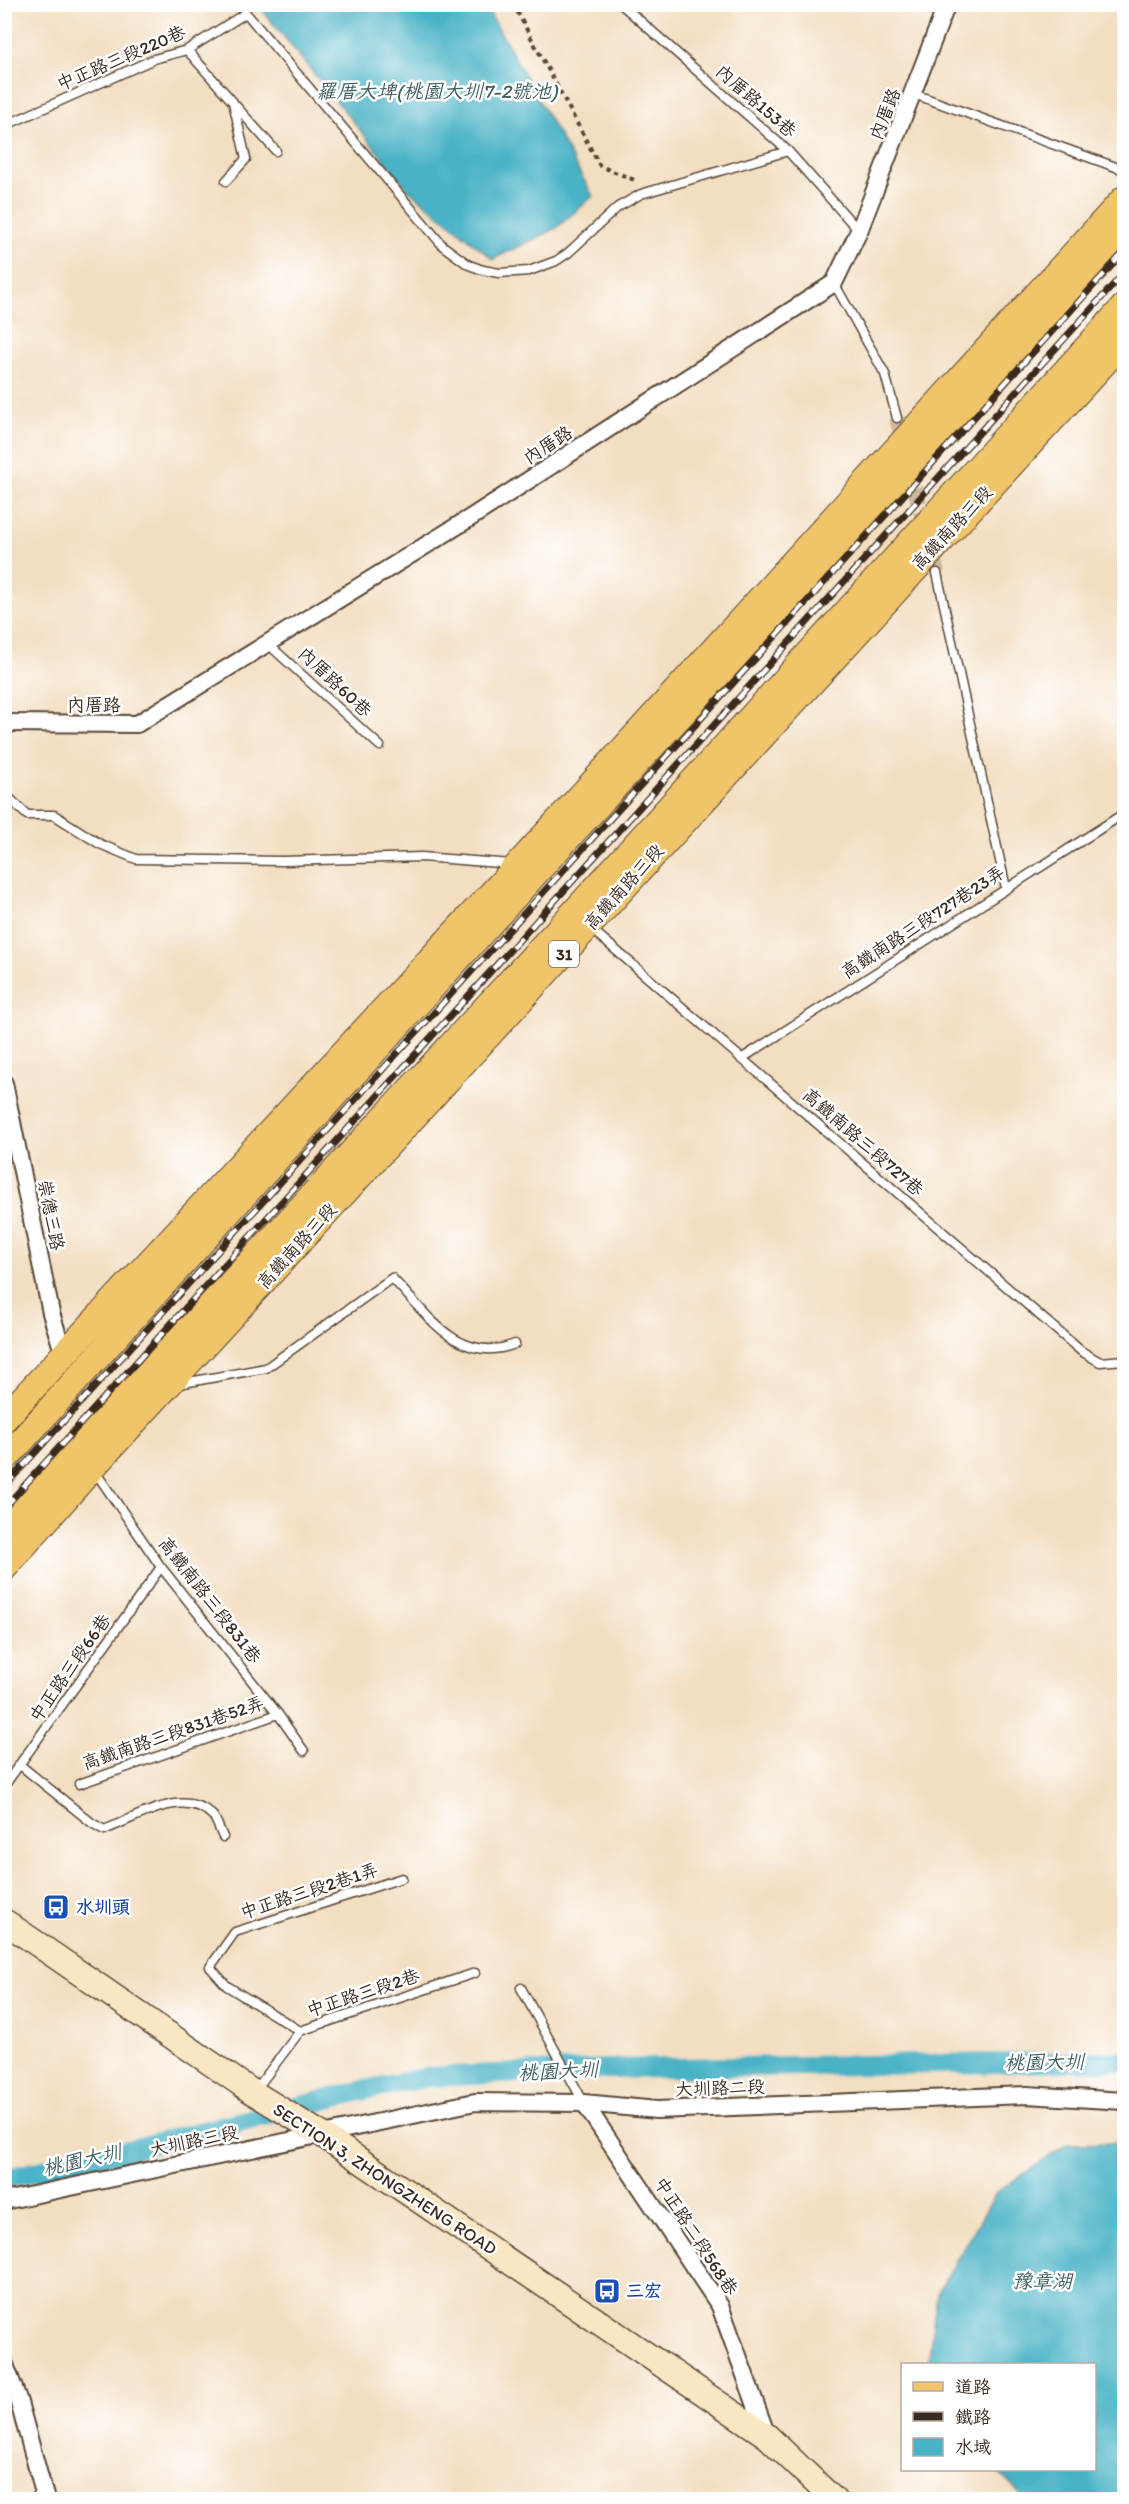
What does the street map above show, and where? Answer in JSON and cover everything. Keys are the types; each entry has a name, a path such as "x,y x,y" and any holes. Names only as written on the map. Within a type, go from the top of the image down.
{"main road":[{"path":"4,1419 518,864 1125,199"},
{"path":"4,1460 370,1056 1125,233"},
{"name":"高鐵南路三段","path":"4,1529 578,908 1125,307"},
{"name":"高鐵南路三段","path":"4,1568 1125,341"},
{"path":"370,1056 405,985"},
{"name":"SECTION 3, ZHONGZHENG ROAD","path":"4,1921 254,2093 321,2134 767,2436 834,2499"}],"street":[{"name":"內厝路","path":"4,723 137,724 470,518 834,283 859,231 947,4"},
{"name":"崇德三路","path":"4,1083 51,1313 64,1355"},
{"name":"大圳路二段","path":"321,2134 475,2102 584,2103 657,2110 1027,2095 1125,2101"},
{"name":"中正路二段568巷","path":"584,2103 720,2306 767,2436"},
{"name":"大圳路三段","path":"4,2201 321,2134"},
{"path":"4,2362 18,2399 41,2496"}],"lane":[{"name":"內厝路153巷","path":"621,4 788,151 859,231"},
{"name":"中正路三段220巷","path":"4,126 154,59 187,50 246,13 443,246 468,265 499,273 529,271 543,267 568,253 618,207 641,194"},
{"path":"187,50 276,151"},
{"path":"914,94 1125,170"},
{"path":"226,181 246,159 233,102"},
{"path":"641,194 788,151"},
{"path":"834,283 885,374 897,418"},
{"path":"937,573 1006,888"},
{"name":"內厝路60巷","path":"267,643 380,746"},
{"path":"4,793 27,815 54,815 100,844 136,859 282,861 422,857 518,864"},
{"name":"高鐵南路三段727巷23弄","path":"741,1059 1120,816 1125,817"},
{"name":"高鐵南路三段727巷","path":"589,927 1081,1351 1100,1362 1125,1360"},
{"path":"169,1386 266,1368 392,1278 448,1336 471,1348 499,1350 515,1344"},
{"name":"高鐵南路三段831巷","path":"93,1468 161,1567 278,1714 304,1752"},
{"name":"中正路三段66巷","path":"4,1786 161,1567"},
{"name":"高鐵南路三段831巷52弄","path":"79,1784 278,1714"},
{"path":"20,1766 104,1830 177,1802 197,1805 214,1817 223,1837"},
{"name":"中正路三段2巷1弄","path":"300,2031 227,1986 210,1968 235,1932 402,1878"},
{"name":"中正路三段2巷","path":"254,2093 300,2031 475,1973"},
{"path":"521,1988 554,2044 584,2103"}],"path":[{"path":"513,4 600,166 617,175 636,179 641,194"}],"water":[{"name":"羅厝大埤(桃園大圳7-2號池)","path":"258,5 485,5 593,196 555,229 493,259 408,189"},
{"name":"豫章湖","path":"1124,2143 1124,2499 1025,2499 997,2471 1096,2471 1096,2363 928,2363 937,2294 996,2193 1068,2144"}],"waterway":[{"name":"桃園大圳","path":"4,2179 113,2154 360,2091 429,2077 608,2069 1124,2061"}],"tunnel":[{"path":"897,418 937,573"}],"railway":[{"path":"4,1487 1124,252"},
{"path":"4,1508 1124,273"}],"place":[{"name":"水圳頭","path":"56,1907"},
{"name":"三宏","path":"607,2291"}]}
